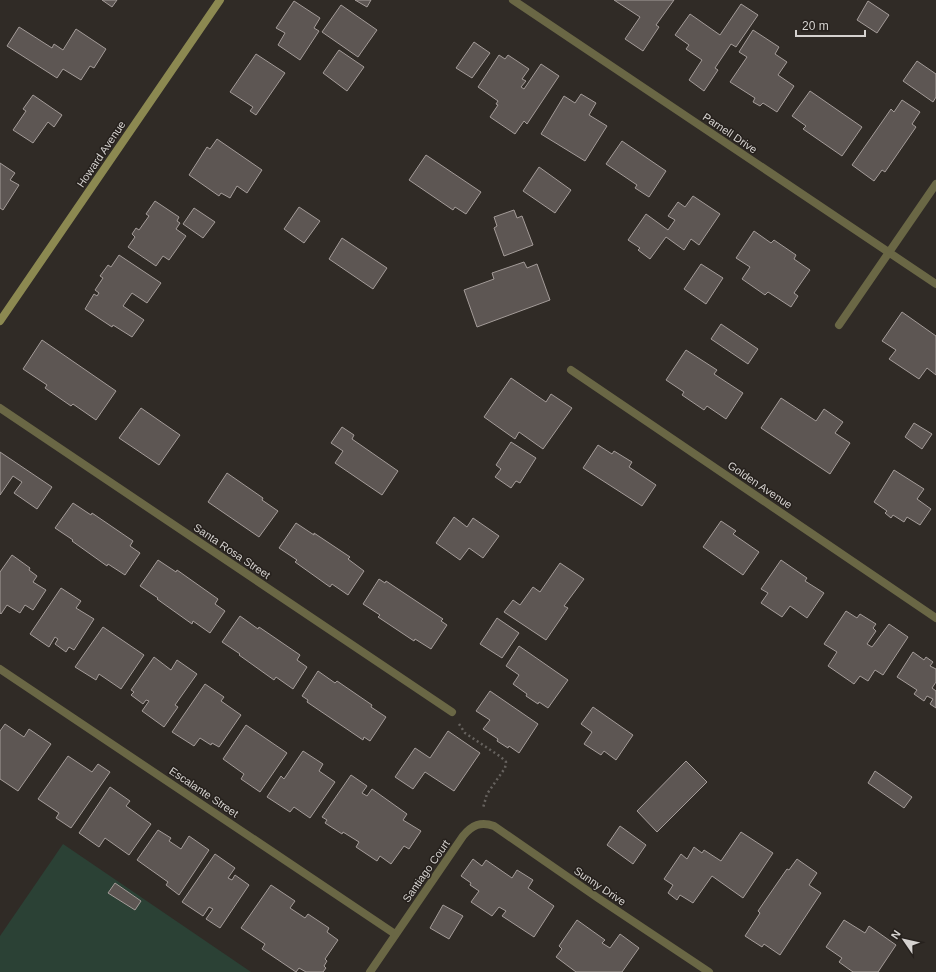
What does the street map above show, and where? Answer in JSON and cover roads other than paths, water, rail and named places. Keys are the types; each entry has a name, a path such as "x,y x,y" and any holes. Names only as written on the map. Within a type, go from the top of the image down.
{"street":[{"name":"Howard Avenue","path":"0,321 220,0"},
{"name":"Parnell Drive","path":"513,0 936,284"},
{"path":"839,325 936,184"},
{"name":"Golden Avenue","path":"571,370 936,618"},
{"name":"Santa Rosa Street","path":"0,408 452,712"},
{"name":"Escalante Street","path":"0,669 396,934"},
{"name":"Santiago Court","path":"370,972 463,836 468,830 478,824"},
{"name":"Sunny Drive","path":"478,824 489,824 494,826 709,972"}]}
